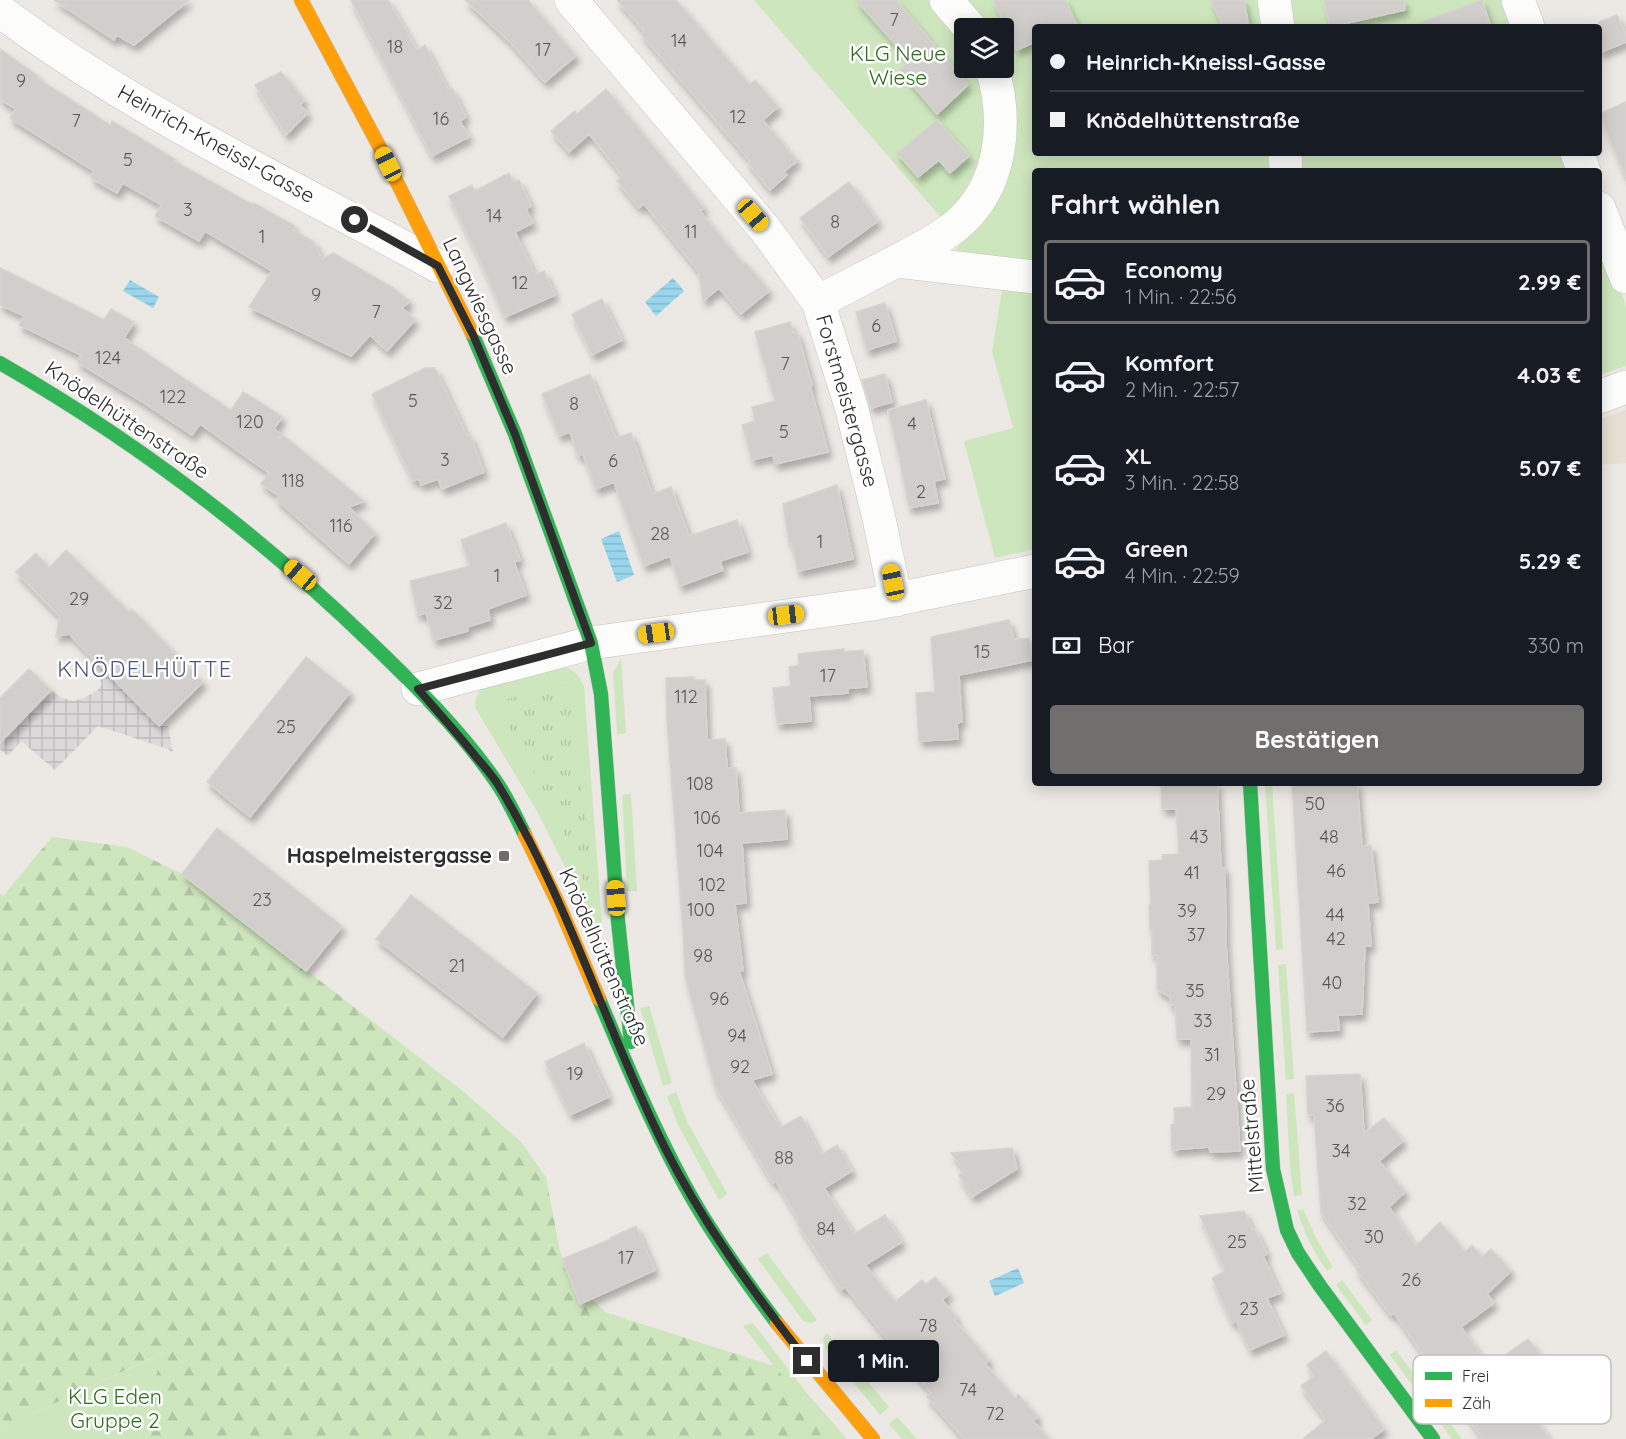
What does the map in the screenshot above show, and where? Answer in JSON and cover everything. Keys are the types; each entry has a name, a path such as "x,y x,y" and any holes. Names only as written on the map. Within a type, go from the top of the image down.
{"street":[{"name":"Langwiesgasse","path":"302,0 378,144 474,337 515,434 591,643"},
{"name":"Forstmeistergasse","path":"572,0 765,229 818,302 851,406 878,514 896,600"},
{"path":"946,0 961,18"},
{"path":"1274,0 1278,24"},
{"path":"1518,0 1527,24"},
{"name":"Heinrich-Kneissl-Gasse","path":"0,11 23,29 123,93 438,266"},
{"path":"818,302 939,238 960,222 978,201 988,185 997,159 1001,128 999,97 994,78"},
{"path":"1602,224 1605,240 1626,277"},
{"path":"897,261 1032,277"},
{"name":"Knödelhüttenstraße","path":"0,363 143,451 181,478 309,583 418,689 495,781 513,812 563,913 639,1092 684,1185 720,1243 786,1334 873,1439"},
{"path":"1602,396 1626,387"},
{"path":"418,689 591,643 896,600 1032,572"},
{"name":"Knödelhüttenstraße","path":"591,643 601,694 623,982 639,1092"},
{"name":"Mittelstraße","path":"1250,786 1273,1169 1280,1205 1287,1230 1312,1276 1413,1412"},
{"name":"Mittelstraße","path":"1422,1424 1433,1439"}],"shaded area":[{"path":"1626,410 1626,463 1602,465 1602,418"},
{"path":"96,662 159,726 168,726 173,753 168,749 98,726 55,770 21,741 8,756 0,749 0,743 51,690 60,697 73,701 98,690 102,684 89,668"}],"green space":[{"name":"KLG Neue Wiese","path":"754,0 933,0 954,26 954,78 984,78 988,90 984,171 943,220"},
{"name":"KLG Neue Wiese","path":"957,0 1264,0 1268,24 1032,24 1032,156 1277,156 1278,168 1032,168 1032,266 954,253 989,199 1003,78 1014,78 1014,18 972,18"},
{"path":"1283,0 1504,0 1514,24 1286,24"},
{"path":"1294,156 1566,156 1571,168 1295,168"},
{"path":"1602,261 1612,273 1625,302 1626,366 1602,374"},
{"path":"1003,284 1032,287 1032,550 995,558 964,441 1013,428 992,351"},
{"path":"621,658 626,733 617,734 613,673"},
{"path":"560,666 569,668 575,673 584,687 602,923 595,923 590,917 538,813 476,709 475,701 481,688"},
{"path":"563,685 570,692 596,891 589,893 547,797 499,708 499,703 503,700"},
{"path":"1265,786 1272,786 1283,949 1276,950"},
{"path":"631,794 637,891 627,891 622,795"},
{"path":"52,837 127,847 182,874 464,1092 521,1142 546,1177 560,1252 576,1285 607,1313 774,1366 838,1439 140,1439 162,1353 0,1429 0,893 3,896"},
{"path":"1286,964 1294,1079 1286,1080 1278,965"},
{"path":"649,1006 672,1083 663,1086 640,1008"},
{"path":"676,1092 687,1121 727,1194 719,1200 678,1125 667,1096"},
{"path":"1294,1093 1302,1195 1294,1196 1286,1094"},
{"path":"1303,1209 1317,1240 1333,1267 1327,1271 1303,1226 1297,1210"},
{"path":"767,1253 817,1320 812,1323 803,1321 758,1259"},
{"path":"1342,1280 1372,1320 1366,1325 1336,1285"},
{"path":"753,1323 806,1392 847,1439 838,1439 774,1366 743,1326"},
{"path":"827,1333 889,1407 880,1415 825,1348 823,1338"},
{"path":"1396,1350 1413,1373 1413,1386 1390,1355"},
{"name":"KLG Eden Gruppe 2","path":"163,1353 140,1439 0,1439 0,1429"},
{"path":"897,1417 917,1439 902,1439 889,1424"},
{"path":"1441,1424 1451,1424 1462,1439 1452,1439"}],"water":[{"path":"673,278 684,291 656,316 645,302"},
{"path":"130,280 159,297 153,308 123,291"},
{"path":"619,531 634,575 617,582 601,539"},
{"path":"1018,1268 1024,1283 995,1296 989,1281"}],"building":[{"path":"54,0 189,0 134,45 117,35 114,40"},
{"path":"351,0 388,0 417,50 425,45 448,90 452,88 466,117 460,121 469,137 432,156"},
{"path":"465,0 528,0 576,56 545,82 511,43"},
{"path":"617,0 676,0 750,85 755,80 778,107 763,120 797,161 784,172 787,175 770,190 748,163 750,161 641,34 644,31"},
{"path":"856,0 896,0 954,68 954,78 962,78 968,85 937,114 900,70 910,61"},
{"path":"993,0 1065,0 1077,24 1032,24 1032,43 1017,50 1014,44 1014,18 1002,18"},
{"path":"1211,0 1244,0 1248,24 1222,24"},
{"path":"1324,0 1404,0 1405,10 1343,24 1329,24"},
{"path":"1482,0 1490,24 1416,24"},
{"path":"1617,15 1626,36 1626,42 1602,52 1602,24 1599,22"},
{"path":"0,49 38,76 37,78 110,125 112,121 175,159 174,161 295,226 293,230 314,242 322,259 333,253 392,287 410,301 402,308 415,320 387,351 370,335 351,356 249,307 272,271 205,231 199,241 155,216 162,205 123,183 117,193 91,178 94,171 10,118 16,109 0,99"},
{"path":"281,72 304,100 300,105 308,113 286,135 255,85"},
{"path":"606,89 704,208 700,211 743,264 745,262 769,291 741,314 719,288 703,301 699,272 644,204 639,208 617,181 623,176 589,134 569,152 551,131 575,111 577,114"},
{"path":"1626,102 1626,176 1602,119 1602,113"},
{"path":"937,120 969,156 950,173 939,160 918,177 897,153"},
{"path":"509,173 514,183 519,180 531,206 526,209 533,223 515,232 535,275 544,271 555,295 505,317 449,196 472,185 475,191"},
{"path":"849,182 878,221 828,257 800,218"},
{"path":"0,268 104,320 111,309 134,322 124,338 231,410 243,392 271,409 282,417 274,429 281,434 275,440 284,436 364,501 349,507 375,533 349,564 276,499 279,496 261,484 269,473 200,424 192,435 77,362 81,355 19,325 24,316 0,305"},
{"path":"602,299 622,340 592,355 572,314"},
{"path":"885,303 896,341 867,350 856,312"},
{"path":"790,322 793,333 797,332 828,452 775,464 773,455 752,460 742,425 755,421 752,407 775,401 755,332"},
{"path":"425,368 435,368 467,436 470,435 484,472 442,489 438,479 421,485 419,479 413,481 372,394"},
{"path":"590,374 616,438 631,433 652,494 671,487 689,536 737,520 748,552 720,561 723,570 680,586 670,556 644,566 614,482 596,489 583,454 578,456 570,432 559,436 542,394"},
{"path":"885,374 892,402 871,408 862,380"},
{"path":"926,400 945,479 934,481 938,503 909,508 888,410"},
{"path":"837,485 853,559 798,571 791,541 789,542 783,504"},
{"path":"506,523 520,560 514,562 526,595 488,609 490,620 467,627 468,631 434,640 426,613 418,615 410,581 470,566 461,540"},
{"path":"66,550 129,612 132,609 203,682 159,726 69,634 56,636 60,617 16,572 36,553 49,568"},
{"path":"1009,620 1014,640 1029,638 1032,660 959,675 962,722 957,723 958,739 919,741 916,693 935,692 931,637"},
{"path":"844,649 844,652 863,650 867,687 848,688 848,693 809,696 811,721 777,724 773,688 791,686 789,667 799,665 798,654"},
{"path":"306,657 350,692 250,817 207,782"},
{"path":"29,669 51,690 0,743 0,698"},
{"path":"694,677 694,680 705,680 707,740 725,739 727,768 736,768 739,813 785,810 787,839 742,843 746,903 735,904 743,971 739,971 772,1074 752,1080 780,1128 801,1116 821,1155 837,1145 852,1171 824,1188 854,1234 885,1215 902,1242 865,1265 895,1302 922,1280 926,1284 935,1277 949,1294 942,1300 957,1318 954,1320 989,1360 985,1364 1015,1398 1018,1394 1038,1417 1033,1421 1049,1439 964,1439 927,1397 931,1393 845,1287 841,1290 798,1224 800,1222 776,1181 773,1183 715,1086 685,976 667,722 666,678"},
{"path":"1161,786 1217,786 1221,868 1225,868 1226,944 1240,1151 1210,1152 1209,1147 1172,1150 1171,1125 1175,1124 1174,1108 1192,1107 1191,1039 1177,1039 1175,1005 1170,1005 1170,997 1157,989 1157,955 1152,955 1149,861 1162,860 1162,855 1179,854 1176,809 1162,809"},
{"path":"1292,786 1357,786 1362,846 1371,845 1378,902 1368,903 1371,946 1365,946 1362,1014 1338,1015 1339,1030 1307,1032"},
{"path":"217,828 342,926 306,971 182,874"},
{"path":"411,895 537,993 503,1037 376,939"},
{"path":"584,1043 609,1097 570,1115 545,1062"},
{"path":"1360,1074 1364,1133 1384,1118 1403,1141 1379,1161 1405,1192 1389,1207 1416,1246 1440,1222 1465,1252 1472,1245 1482,1257 1491,1249 1511,1271 1487,1294 1494,1303 1461,1327 1481,1355 1424,1355 1394,1313 1391,1315 1356,1269 1359,1267 1321,1212 1314,1115 1308,1115 1306,1076"},
{"path":"1012,1148 1017,1169 972,1197 959,1175 965,1171 951,1153"},
{"path":"1244,1211 1267,1254 1263,1256 1280,1293 1267,1298 1284,1335 1250,1350 1236,1321 1232,1323 1212,1278 1225,1271 1200,1216"},
{"path":"636,1226 655,1270 580,1304 562,1259"},
{"path":"1528,1339 1541,1355 1505,1355"},
{"path":"1326,1351 1384,1429 1371,1439 1303,1439 1326,1420 1301,1386 1314,1376 1307,1365"},
{"path":"1472,1424 1539,1424 1550,1439 1483,1439"}],"traffic: fast":[{"path":"472,333 515,434 591,643 601,694 618,921 631,1042"},
{"path":"0,363 147,456 238,526 326,601 386,657 453,727 484,764 501,789 525,835"},
{"path":"1250,786 1273,1169 1287,1230 1298,1253 1320,1286 1413,1412"},
{"path":"599,999 649,1115 683,1182 727,1254 777,1323"},
{"path":"1422,1424 1433,1439"}],"traffic: slow":[{"path":"301,0 378,144 472,333"},
{"path":"525,835 559,905 599,999"},
{"path":"777,1323 873,1439"}],"place":[{"name":"Haspelmeistergasse","path":"504,856"}],"district":[{"name":"KNÖDELHÜTTE","path":"145,669"}],"route":[{"path":"355,220 438,266 474,337 515,434 591,643 418,689 448,722 495,781 513,812 563,913 639,1092 684,1185 758,1298 807,1361"}]}
